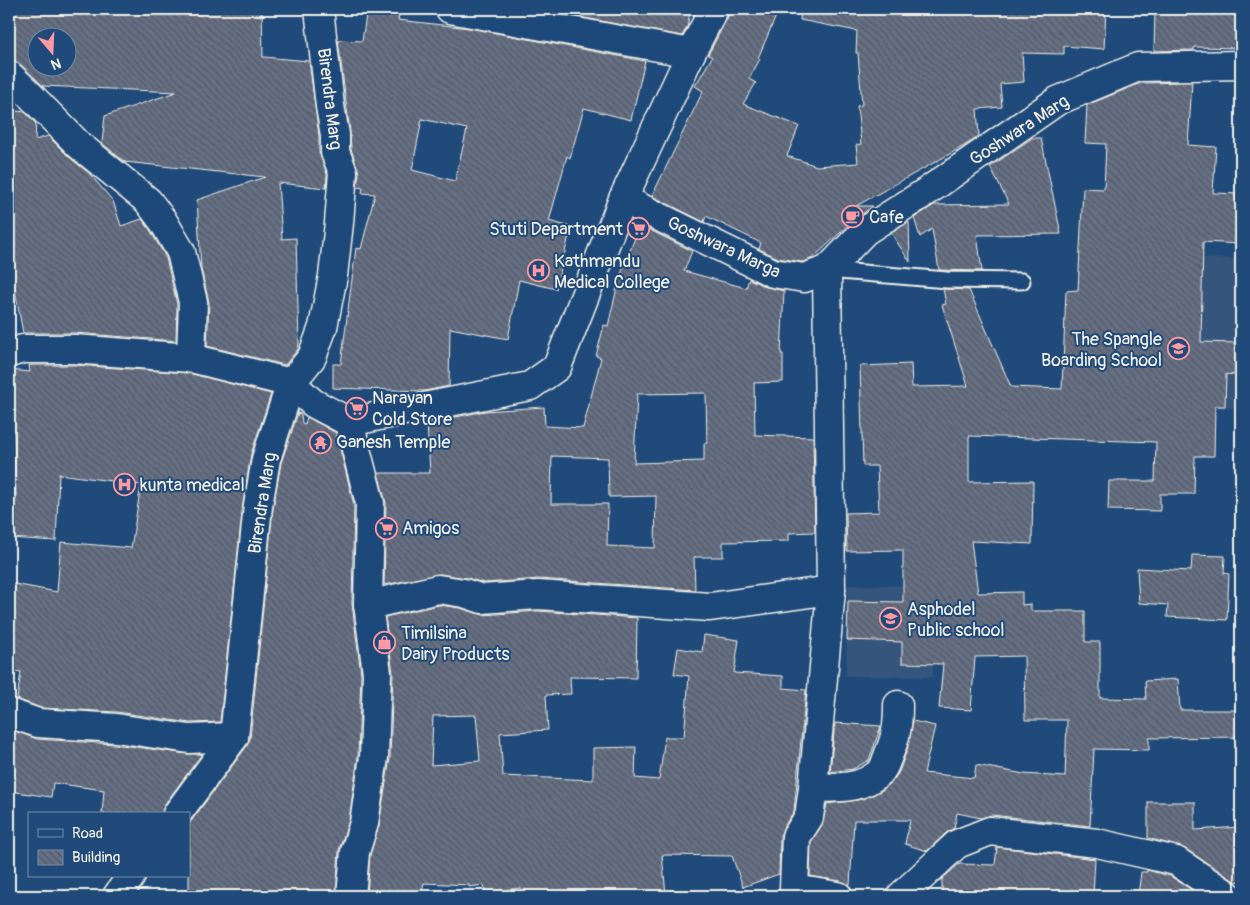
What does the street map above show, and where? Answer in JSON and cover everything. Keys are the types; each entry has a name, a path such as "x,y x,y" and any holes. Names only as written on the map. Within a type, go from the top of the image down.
{"street":[{"name":"Birendra Marg","path":"234,738 258,506 266,459 291,383 312,357 323,327 333,276 343,172 335,152 335,135 319,9"},
{"path":"450,9 691,53"},
{"path":"9,353 23,349 74,349 191,358 291,383 313,403 349,422 530,386 557,368 623,199 691,53 714,9"},
{"name":"Goshwara Marg","path":"827,270 864,231 929,190 1057,101 1138,67 1241,65"},
{"path":"9,75 30,94 79,146 148,201 163,221 181,252 193,302 191,358"},
{"name":"Goshwara Marga","path":"623,199 773,274 804,278 827,270"},
{"path":"827,270 831,590 813,788 809,817 796,837 794,889 838,896"},
{"path":"349,422 370,504 368,604 377,672 374,757 364,823 356,852 351,896"},
{"path":"368,604 377,604 438,588 482,600 538,596 710,607 831,590"},
{"path":"813,788 853,786 861,784 881,772 893,744 898,724 898,705"},
{"path":"9,713 38,723 116,728 190,739 234,738"},
{"path":"179,812 234,738"},
{"path":"901,896 957,844 990,831 1096,843 1176,861 1228,896"},
{"path":"117,896 130,878"}],"lane":[{"path":"827,270 947,280 1022,281"}],"shaded area":[{"name":"The Spangle Boarding School","path":"1142,257 1241,259 1241,424 1234,424 1234,408 1113,405"},
{"name":"Asphodel Public school","path":"848,585 934,586 933,677 846,676"}],"building":[{"path":"9,9 159,9 159,11 262,9 263,57 309,61 319,136 319,152 327,174 326,188 278,183 282,239 296,238 299,343 298,349 285,365 207,346 209,302 201,269 197,200 265,177 125,162 102,143 105,116 176,92 43,86 35,78 78,78 78,28 28,28 28,72 20,64 9,59"},
{"path":"367,9 400,9 398,20 469,28 645,61 631,120 584,108 570,158 567,156 549,221 571,227 556,289 519,280 508,339 450,328 449,386 424,391 333,388 333,364 341,364 356,248 361,249 375,194 362,193 363,188 357,187 359,173 351,149 338,40 362,41","holes":["422,119 467,129 455,181 412,170"]},
{"path":"536,9 691,9 687,27 682,36"},
{"path":"732,9 779,9 758,58 760,59 749,79 756,83 743,104 799,126 787,156 817,166 858,163 856,145 861,144 857,106 862,105 858,53 856,53 857,31 800,20 801,9 1106,9 1104,49 1064,46 1064,54 1022,53 1024,82 1000,84 1002,107 977,109 979,136 856,206 873,206 854,220 813,258 803,262 778,258 759,249 761,243 706,216 704,222 652,196 703,91 695,86 712,57 708,55"},
{"path":"1155,9 1241,9 1241,48 1194,47 1194,50 1154,51"},
{"path":"1192,82 1188,145 1216,147 1213,193 1241,194 1241,244 1203,242 1201,342 1236,343 1235,375 1226,374 1225,406 1215,406 1214,456 1195,456 1194,494 1160,494 1160,511 1108,510 1109,481 1155,481 1156,442 969,436 969,482 1033,481 1032,544 971,541 978,593 1022,592 1022,605 1031,604 1031,611 1085,611 1085,642 1100,642 1100,698 1146,699 1145,681 1178,679 1180,710 1241,710 1241,737 1149,738 1149,750 1094,749 1090,826 992,815 981,818 957,813 954,828 927,851 905,844 910,820 854,820 850,885 840,881 810,876 811,842 822,825 827,804 862,799 881,791 891,783 899,772 907,750 913,721 935,726 924,773 974,778 976,765 1024,774 1065,777 1067,720 1025,720 1024,656 975,657 971,710 939,708 943,664 902,663 902,642 847,640 848,601 903,602 903,550 847,551 846,513 879,512 877,466 863,466 860,366 911,364 912,387 968,386 942,305 946,304 943,289 969,290 1011,387 1062,389 1066,291 1078,290 1083,188 1104,189 1106,144 1085,143 1087,105 1141,83"},
{"path":"9,110 25,112 36,124 35,140 48,136 69,157 89,173 113,201 121,226 142,219 150,230 166,258 177,304 176,341 75,333 23,333 9,258"},
{"path":"1032,138 1041,138 1061,234 977,235 982,271 939,270 932,229 920,237 914,218 934,205 1009,204 990,167"},
{"path":"909,222 910,262 891,233"},
{"path":"640,225 692,251 684,271 746,288 749,279 766,287 784,291 781,354 783,354 783,382 754,383 755,435 813,437 815,532 789,533 789,541 723,542 723,557 694,557 695,590 539,579 484,583 440,574 384,585 386,503 378,473 430,473 427,423 485,411 544,407 545,426 583,428 601,358 596,356 604,325 608,326 619,279","holes":["706,393 707,443 704,443 704,461 634,463 637,394","552,456 608,458 609,497 656,496 655,548 607,546 608,504 551,504"]},
{"path":"29,365 73,365 188,373 271,394 251,454 243,503 220,722 190,723 117,712 41,708 17,699 21,672 9,670 9,583 57,592 61,542 131,548 141,485 59,474 56,541 9,538 9,500 16,500 14,431 9,431 9,370 30,372"},
{"path":"298,413 301,414 302,423 305,424 307,417 336,433 354,505 352,604 361,674 358,756 349,820 339,850 336,896 189,896 190,823 247,746 250,739 273,508 281,463"},
{"path":"1192,555 1225,556 1224,573 1229,574 1227,620 1167,617 1168,605 1139,603 1137,568 1191,571"},
{"path":"439,605 460,608 483,615 538,611 637,618 636,678 570,677 571,694 546,695 548,730 500,733 503,776 593,780 593,748 636,747 635,778 659,780 665,737 684,737 689,676 674,674 678,648 702,652 704,635 739,640 734,673 783,676 783,688 806,690 794,811 780,836 779,874 743,887 732,856 662,855 666,894 630,896 580,894 580,896 520,896 521,888 485,892 484,885 469,887 469,885 424,883 421,896 367,896 370,855 379,825 390,758 393,673 385,617","holes":["476,715 480,761 431,765 433,716"]},
{"path":"835,723 881,726 869,760 853,769 830,772"},
{"path":"9,729 37,739 114,744 187,754 202,754 164,805 162,812 102,812 104,790 53,783 51,797 9,791"},
{"path":"1148,802 1195,802 1195,830 1241,827 1241,881 1236,882 1184,848 1148,838"},
{"path":"997,847 1095,859 1093,896 942,896 942,879 959,864 995,865"},
{"path":"1147,870 1170,876 1192,890 1191,896 1138,896 1141,872 1147,872"}],"place":[{"name":"Cafe","path":"853,217"},
{"name":"Stuti Department","path":"639,229"},
{"name":"Kathmandu Medical College","path":"538,271"},
{"name":"The Spangle Boarding School","path":"1178,349"},
{"name":"Narayan Cold Store","path":"356,408"},
{"name":"Ganesh Temple","path":"320,442"},
{"name":"kunta medical","path":"124,485"},
{"name":"Amigos","path":"386,528"},
{"name":"Asphodel Public school","path":"891,619"},
{"name":"Timilsina Dairy Products","path":"385,643"}]}
